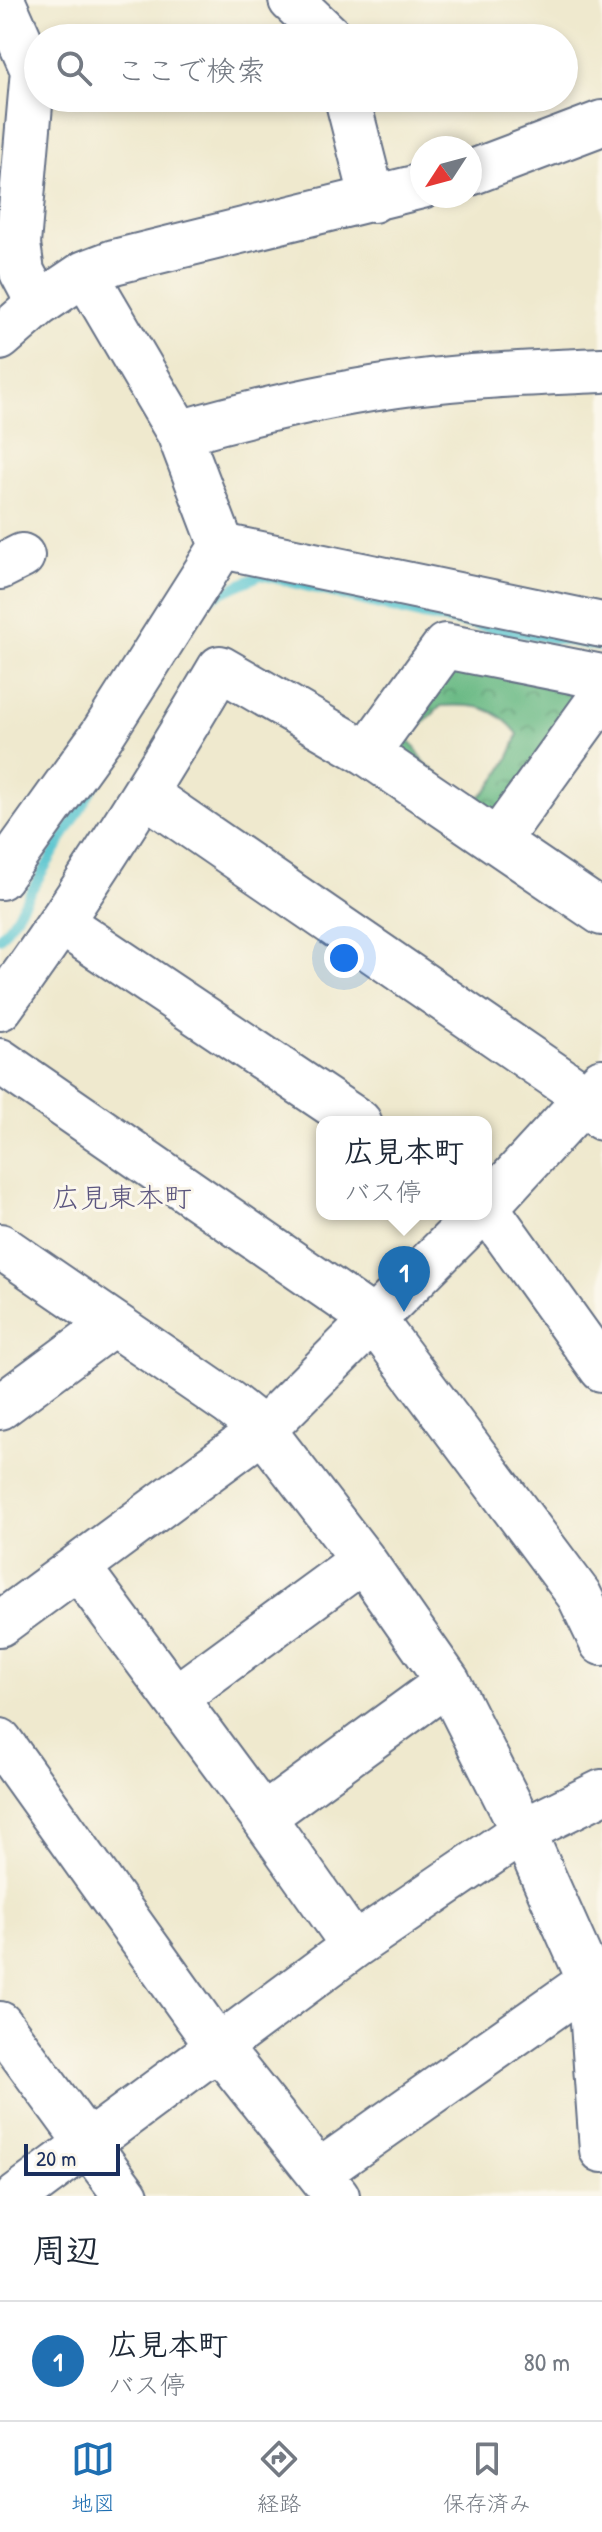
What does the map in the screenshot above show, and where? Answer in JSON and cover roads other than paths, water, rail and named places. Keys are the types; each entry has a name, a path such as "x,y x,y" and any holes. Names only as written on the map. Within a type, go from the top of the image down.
{"street":[{"path":"2,0 24,50"},
{"path":"291,0 316,24"},
{"path":"29,112 18,244 22,272 39,304"},
{"path":"351,112 373,200"},
{"path":"482,168 602,123"},
{"path":"0,338 39,304 85,273 114,262 410,189"},
{"path":"85,273 179,433 222,546"},
{"path":"179,433 265,409 410,383 500,374 602,370"},
{"path":"222,546 602,625"},
{"path":"0,877 13,830 102,735 222,546"},
{"path":"367,753 445,646 602,677"},
{"path":"0,1008 62,923 145,794 220,668 367,753 602,913"},
{"path":"498,840 602,696"},
{"path":"145,794 597,1099 492,1201"},
{"path":"62,923 350,1116"},
{"path":"0,1061 373,1319 579,1595 602,1643"},
{"path":"492,1215 602,1369"},
{"path":"0,1624 263,1430 473,1220"},
{"path":"0,1246 229,1403 263,1430 363,1560 448,1682 596,1978 602,2150"},
{"path":"0,1407 112,1324"},
{"path":"175,1698 363,1560"},
{"path":"78,1567 354,1946"},
{"path":"263,1817 448,1682"},
{"path":"0,1741 219,2048 328,2184 596,1978"},
{"path":"17,2196 354,1946 523,1831 602,1792"},
{"path":"0,2024 126,2196"}],"waterway":[{"path":"208,599 261,575 423,616 602,647"},
{"path":"0,938 108,763"}],"place":[{"name":"広見本町","path":"404,1312"}],"district":[{"name":"広見東本町","path":"122,1197"}]}
